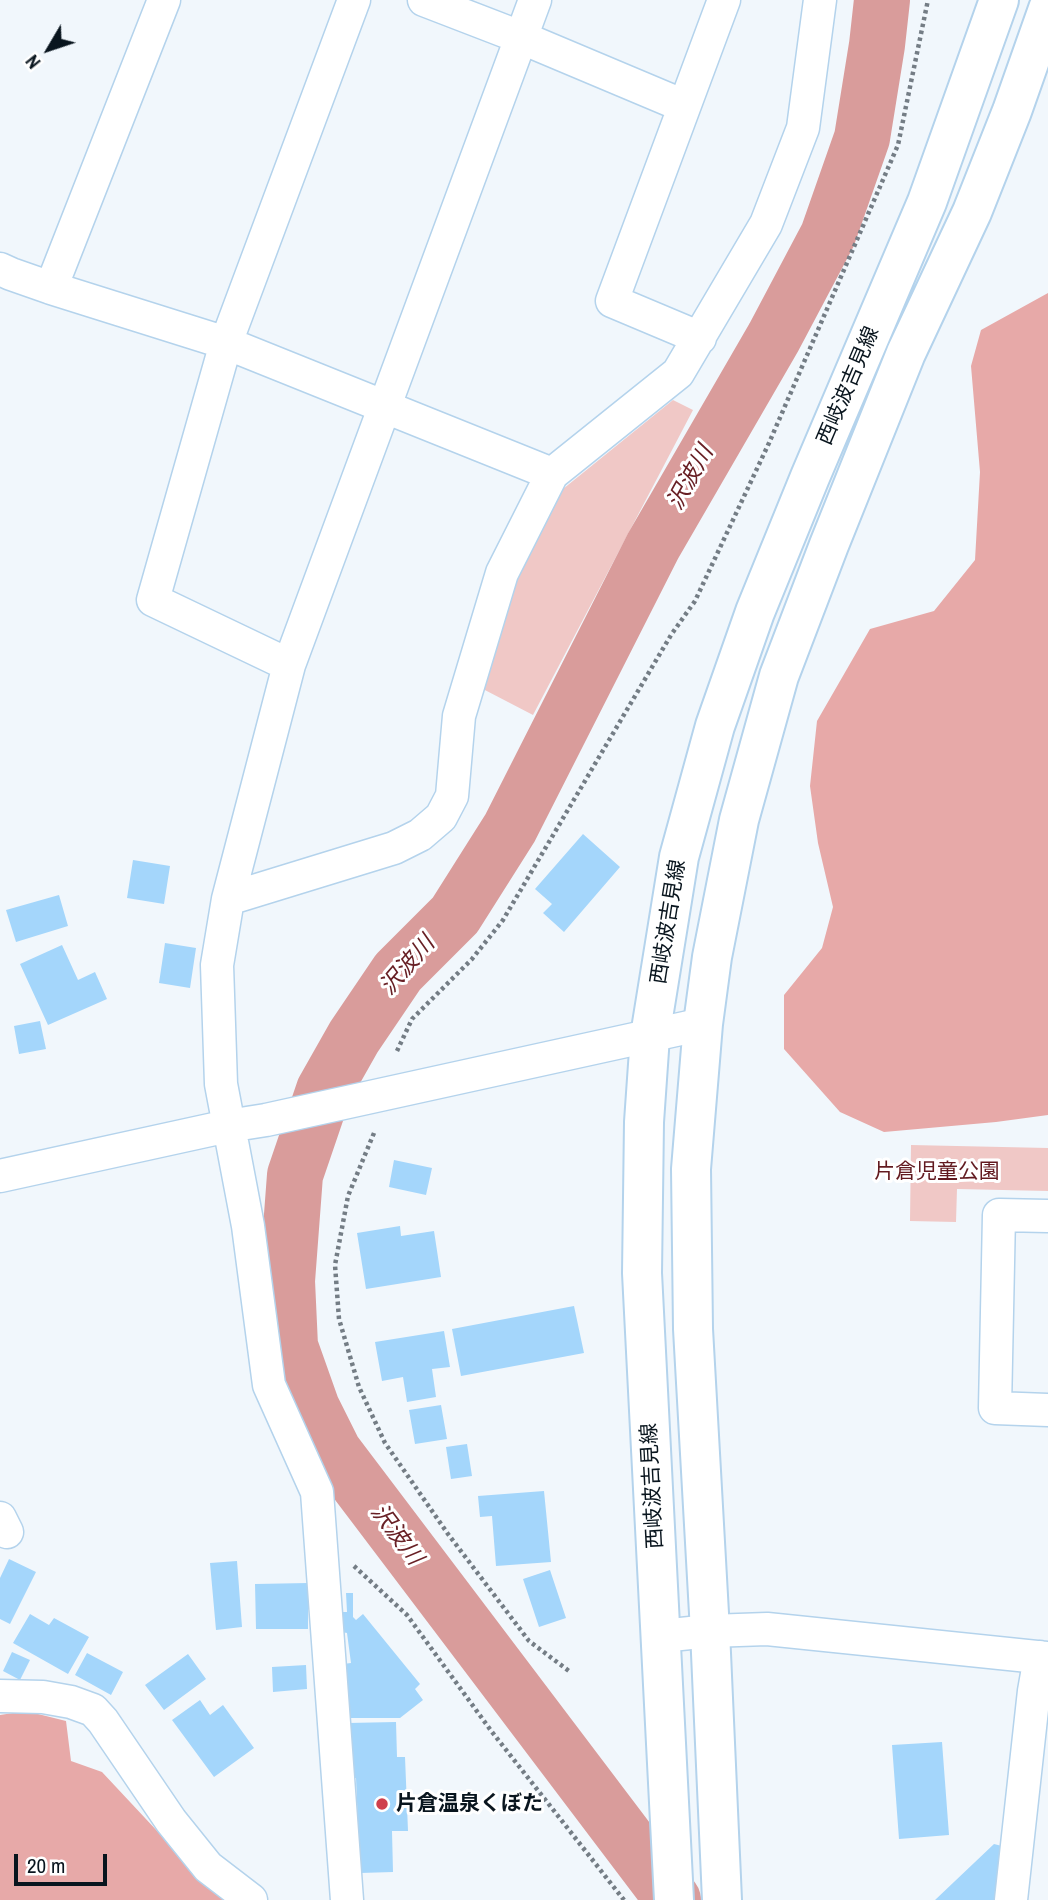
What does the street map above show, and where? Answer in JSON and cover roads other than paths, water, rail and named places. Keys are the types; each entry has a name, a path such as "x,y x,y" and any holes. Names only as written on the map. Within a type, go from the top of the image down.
{"main road":[{"name":"西岐波吉見線","path":"674,1900 642,1273 643,1122 650,1036 679,857 715,726 765,587 927,202 999,0"},
{"name":"西岐波吉見線","path":"722,1900 692,1289 691,1169 703,1024 712,957 739,820 779,676 906,353 997,149 1048,9"}],"street":[{"path":"51,288 164,0"},
{"path":"289,665 153,600 226,343 354,0"},
{"path":"424,0 684,106"},
{"path":"347,1900 317,1492 269,1385 248,1226 221,1084 217,965 228,899 289,665 535,0"},
{"path":"700,338 611,301 724,0"},
{"path":"228,899 394,848 420,835 441,817 452,796 459,716 502,573 552,474 677,373 766,224 803,128 820,0"},
{"path":"0,269 51,288 226,343 552,474"},
{"path":"0,1176 703,1024"},
{"path":"1048,1216 999,1215 995,1408 1048,1410"},
{"path":"661,1636 767,1629 1044,1657 1032,1704 1011,1900"},
{"path":"0,1696 43,1697 71,1702 93,1710 171,1821 208,1867 251,1900"}],"waterway":[{"name":"沢波川","path":"673,1900 334,1452 312,1408 290,1346 287,1281 295,1175 324,1090 354,1037 398,972 455,915 510,828 653,546 774,337 828,235 862,138 882,0"}],"place":[{"name":"片倉温泉くぼた","path":"382,1804"}],"park label":[{"name":"片倉児童公園","path":"937,1172"}]}
